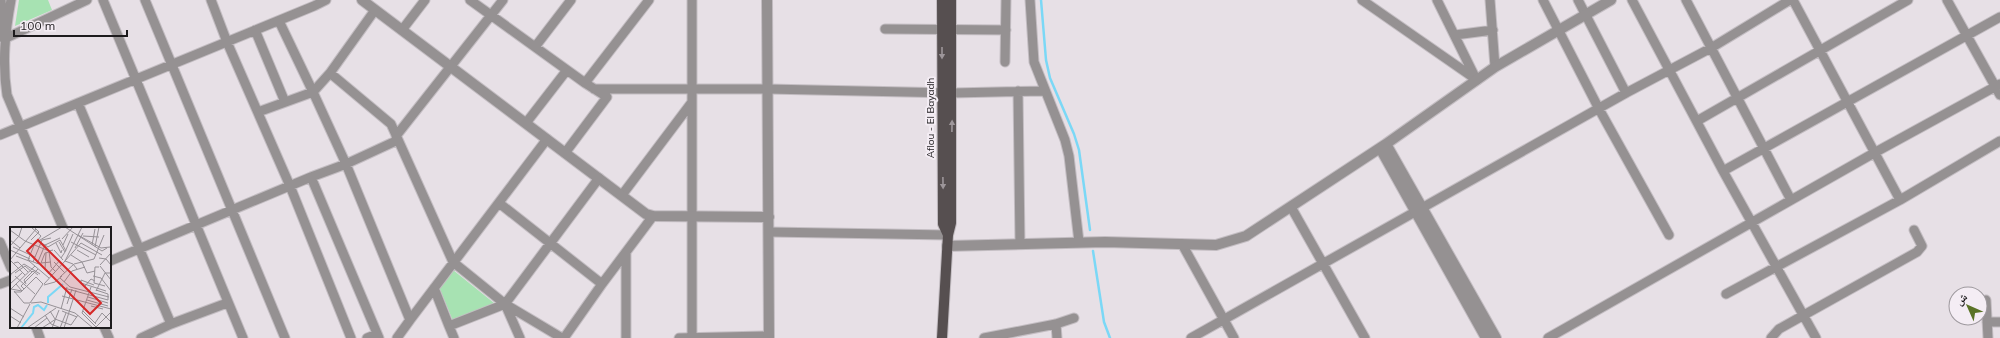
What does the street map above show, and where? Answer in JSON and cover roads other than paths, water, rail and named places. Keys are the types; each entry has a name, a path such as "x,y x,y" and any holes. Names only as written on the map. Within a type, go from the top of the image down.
{"main road":[{"path":"942,0 947,30"},
{"path":"942,338 947,246 951,223 947,92 947,30 951,0"}],"street":[{"path":"1,0 4,39"},
{"path":"11,0 4,39 2,72 7,95 62,227"},
{"path":"4,39 87,0"},
{"path":"102,0 227,303 243,338"},
{"path":"145,0 170,65 285,338"},
{"path":"211,0 227,42 290,186 351,338"},
{"path":"0,134 279,21 326,0"},
{"path":"362,0 646,214 653,216 693,217 769,217"},
{"path":"402,30 425,0"},
{"path":"470,0 606,97 566,153"},
{"path":"111,261 311,177 346,164 397,138 503,0"},
{"path":"535,47 571,0"},
{"path":"585,83 649,0"},
{"path":"692,0 692,337"},
{"path":"679,338 770,337 767,0"},
{"path":"1005,62 1006,0"},
{"path":"1030,0 1034,62 1069,156 1079,242"},
{"path":"1362,0 1476,80"},
{"path":"1437,0 1476,80"},
{"path":"1490,0 1495,67"},
{"path":"1543,0 1599,108 1669,234"},
{"path":"1578,0 1626,93"},
{"path":"947,246 1079,242 1216,245 1246,236 1383,146 1495,67 1611,0"},
{"path":"1632,0 1723,172 1816,338"},
{"path":"1686,0 1791,200"},
{"path":"1191,338 1599,108 1711,48 1790,0"},
{"path":"1793,0 1900,200"},
{"path":"1697,121 1908,0"},
{"path":"1548,338 1874,153 1999,89 1947,0"},
{"path":"258,112 313,92 330,73 376,10"},
{"path":"1723,172 2000,17"},
{"path":"279,21 346,164 410,320"},
{"path":"886,29 1006,30"},
{"path":"255,30 285,102"},
{"path":"1455,35 1493,30"},
{"path":"526,124 567,70"},
{"path":"330,73 391,124 453,262 505,304 563,338 653,216"},
{"path":"594,89 768,89 947,92 1045,91"},
{"path":"1018,91 1020,244"},
{"path":"622,195 692,102"},
{"path":"78,103 171,324"},
{"path":"397,338 498,202 547,139"},
{"path":"1726,294 1900,200 2000,141"},
{"path":"1383,146 1486,338"},
{"path":"311,177 378,336 367,338"},
{"path":"449,326 505,304 599,178"},
{"path":"498,202 602,284"},
{"path":"1291,207 1365,338"},
{"path":"1418,210 1496,338"},
{"path":"1771,338 1779,329 1917,252 1922,246 1914,230"},
{"path":"769,232 948,235"},
{"path":"0,242 10,266"},
{"path":"1182,244 1234,338"},
{"path":"626,252 626,338"},
{"path":"0,284 10,280"},
{"path":"434,288 454,338"},
{"path":"141,338 171,324 227,303"},
{"path":"505,304 520,338"},
{"path":"984,338 1056,324 1074,318"},
{"path":"1988,322 2000,322"},
{"path":"1056,324 1057,338"},
{"path":"1987,326 1988,338"},
{"path":"36,328 40,338"},
{"path":"104,328 109,338"}],"waterway":[{"path":"1041,0 1046,60 1050,78 1074,134 1079,150 1090,230"},
{"path":"1093,251 1104,322 1110,338"}]}
